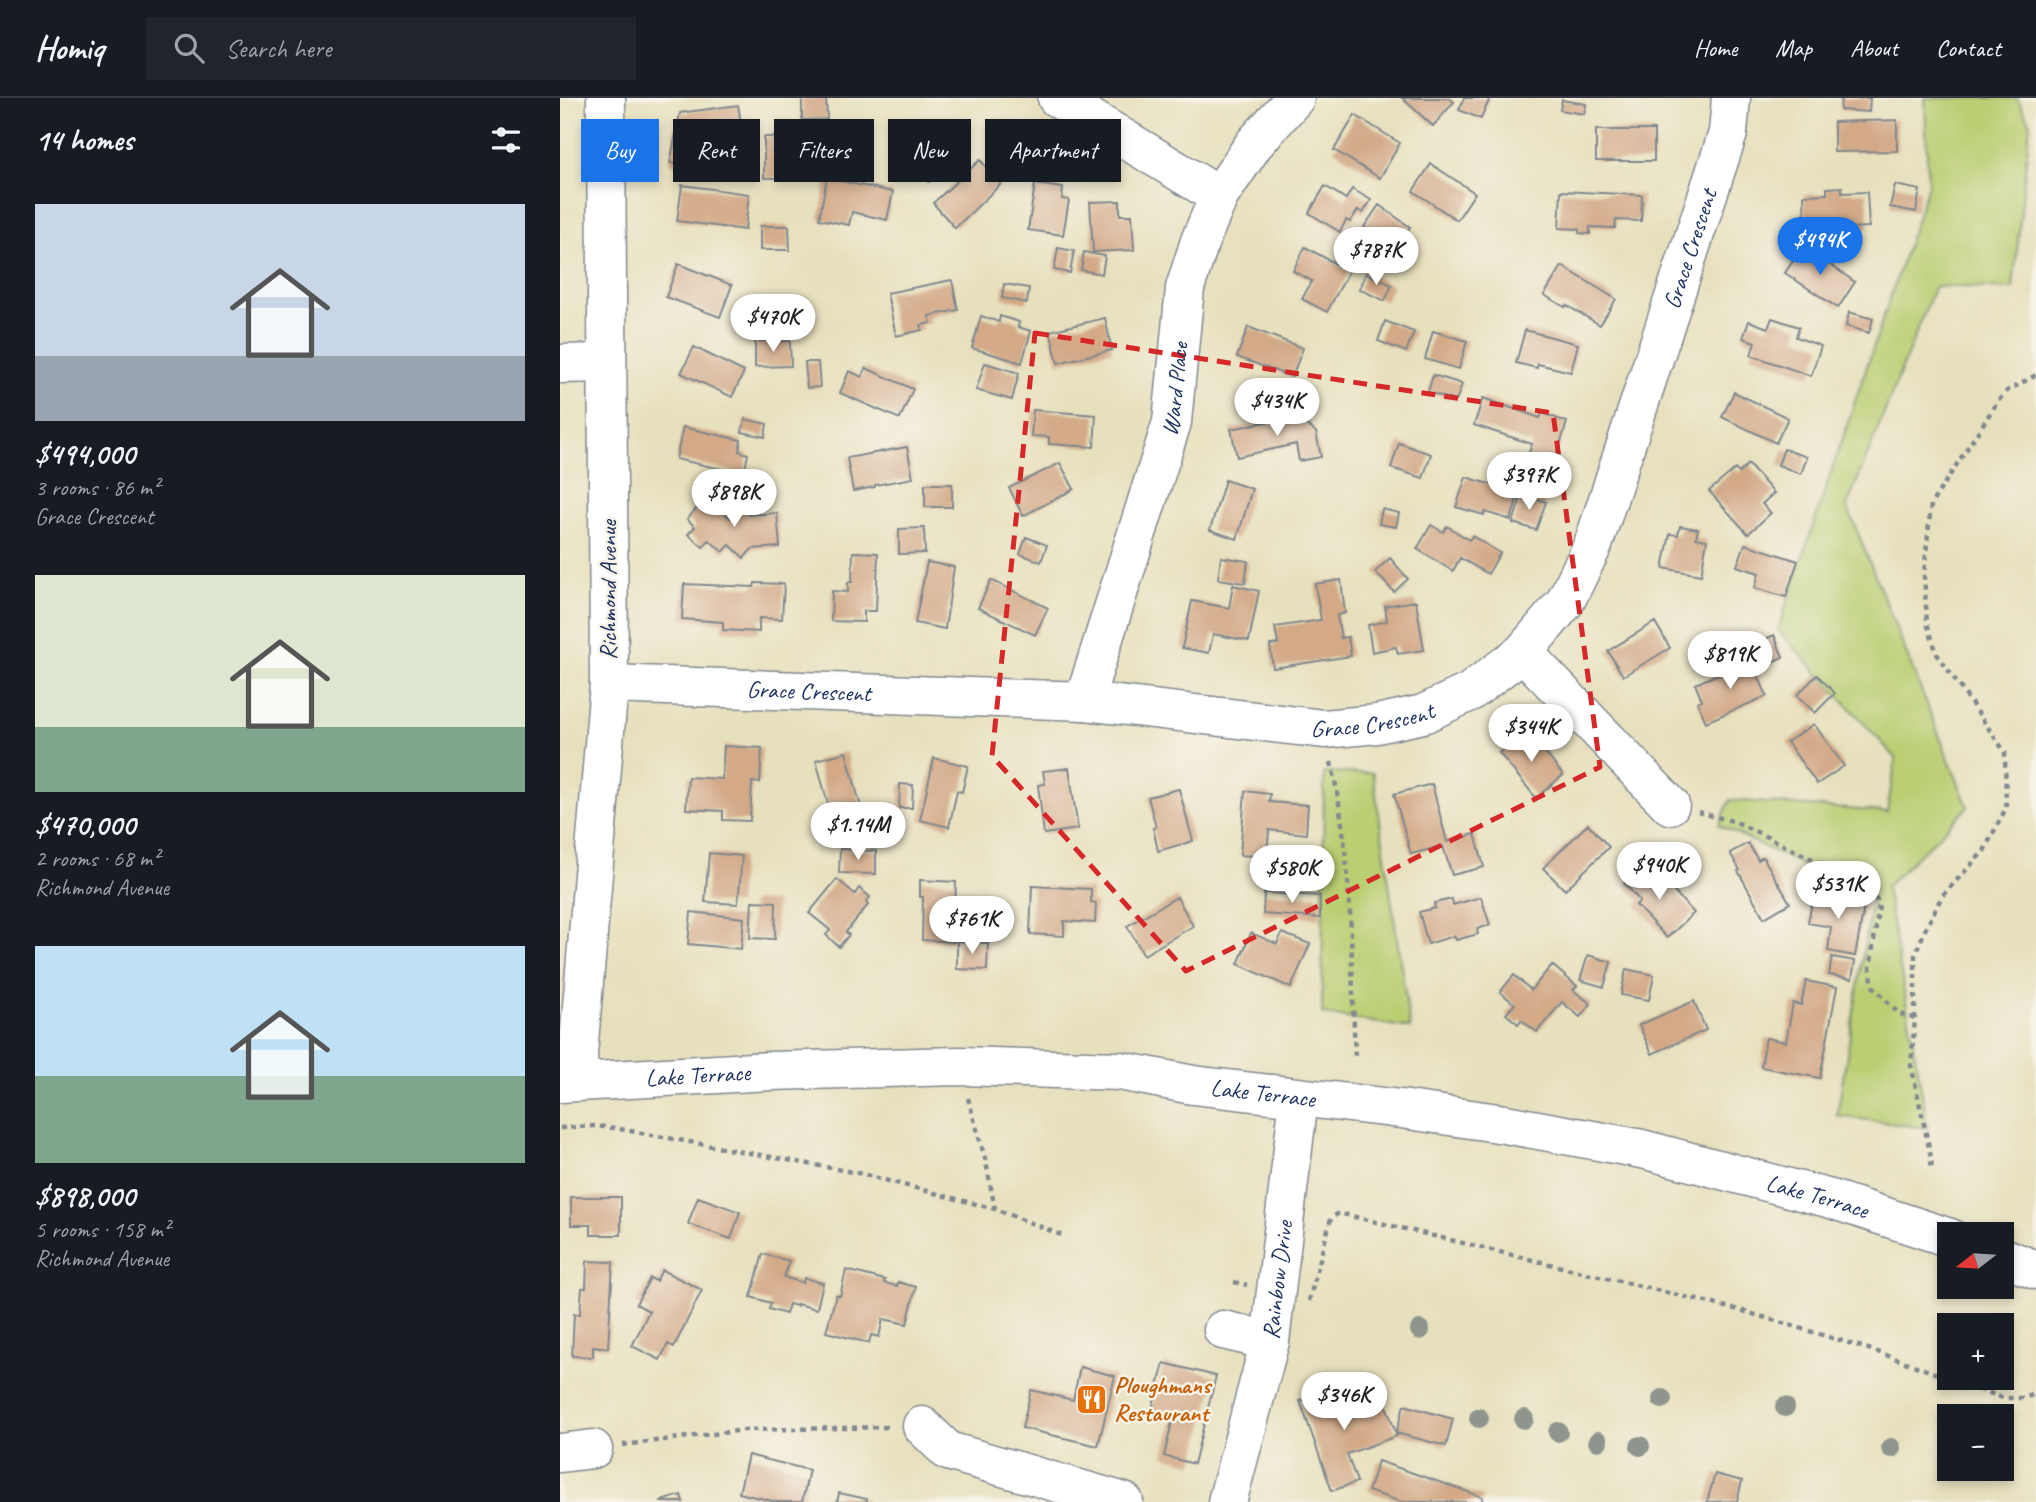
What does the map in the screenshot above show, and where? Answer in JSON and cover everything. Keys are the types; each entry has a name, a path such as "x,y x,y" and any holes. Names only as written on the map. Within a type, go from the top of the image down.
{"street":[{"name":"Richmond Avenue","path":"569,1082 578,1054 609,684 606,98"},
{"path":"1057,98 1219,196"},
{"name":"Ward Place","path":"1084,701 1172,422 1185,288 1200,242 1219,196 1254,145 1295,98"},
{"name":"Grace Crescent","path":"609,684 1084,701 1324,729 1377,724 1423,714 1469,692 1523,652 1564,602 1593,545 1728,133 1731,98"},
{"path":"560,364 607,363"},
{"path":"1523,652 1670,805"},
{"name":"Lake Terrace","path":"569,1082 770,1071 959,1066 1120,1071 1193,1085 1505,1124 1642,1149 1830,1199 1937,1234"},
{"name":"Rainbow Drive","path":"1227,1502 1270,1341 1299,1098"},
{"path":"2014,1262 2036,1270"},
{"path":"1223,1330 1270,1341"},
{"path":"922,1426 948,1451 1124,1502"}],"path":[{"path":"1932,1170 1911,1065 1915,1019 1915,955 1942,896 1984,851 2006,808 2005,752 1937,654 1927,623 1924,574 1931,504 1998,401 2007,391 2036,375"},
{"path":"1324,729 1341,814 1349,904 1355,1057"},
{"path":"1670,805 1736,822 1872,888 1879,906 1870,968 1873,986 1898,1013 1915,1019"},
{"path":"959,1066 986,1162 995,1209"},
{"path":"560,1128 595,1126 657,1135 858,1173 995,1209 1064,1236"},
{"path":"1234,1282 1311,1301 1331,1218 1339,1213 1743,1311 1875,1351 2003,1398 2022,1398 2036,1394"},
{"path":"577,1451 745,1430 922,1426"}],"highlighted area":[{"path":"1035,333 1553,413 1600,767 1186,971 992,756"}],"green space":[{"path":"1925,98 2017,98 2030,123 2013,289 1935,286 1847,506 1968,807 1886,887 1928,1128 1837,1116 1872,899 1719,825 1730,800 1887,812 1896,758 1778,630 1928,185"},
{"path":"1324,773 1373,773 1410,1028 1322,1014"}],"building":[{"path":"802,98 826,98 827,119 802,119"},
{"path":"1402,98 1449,98 1454,102 1433,126"},
{"path":"1464,98 1490,98 1481,119 1459,110"},
{"path":"1841,98 1870,98 1869,112 1840,110"},
{"path":"1562,100 1586,104 1584,114 1560,110"},
{"path":"738,105 740,119 679,119 680,113"},
{"path":"1355,115 1400,143 1380,178 1334,150"},
{"path":"1897,120 1897,151 1834,152 1834,122"},
{"path":"1596,130 1654,130 1654,161 1596,161"},
{"path":"764,137 774,137 774,178 764,178"},
{"path":"980,160 985,166 985,182 1001,184 955,228 933,203 956,182 971,182 971,168"},
{"path":"1431,164 1475,193 1457,220 1413,191"},
{"path":"826,182 846,182 893,192 887,220 852,212 849,225 819,219"},
{"path":"1035,184 1063,188 1062,199 1069,200 1063,235 1028,230"},
{"path":"682,185 749,194 745,230 677,221"},
{"path":"1895,185 1920,190 1916,212 1890,207"},
{"path":"1325,186 1346,199 1352,189 1371,200 1363,213 1358,210 1350,222 1346,220 1340,232 1309,213"},
{"path":"1842,187 1842,193 1867,192 1869,227 1805,230 1804,195 1827,194 1827,188"},
{"path":"1561,191 1642,195 1641,221 1616,220 1615,228 1590,227 1590,234 1579,233 1579,229 1559,228"},
{"path":"1120,201 1120,215 1132,215 1134,250 1093,252 1090,202"},
{"path":"1379,205 1410,227 1394,249 1364,227"},
{"path":"760,226 789,226 790,250 760,250"},
{"path":"1803,246 1855,282 1838,308 1785,273"},
{"path":"1305,247 1349,271 1327,312 1302,299 1312,281 1293,271"},
{"path":"1058,248 1074,251 1070,273 1054,270"},
{"path":"1084,252 1105,256 1102,274 1081,270"},
{"path":"678,264 732,285 720,317 666,297"},
{"path":"1562,266 1616,299 1600,325 1544,295"},
{"path":"1366,273 1392,285 1385,301 1359,289"},
{"path":"952,280 958,310 929,316 931,323 921,325 922,330 896,336 887,293"},
{"path":"1004,284 1029,288 1027,303 1002,298"},
{"path":"758,305 793,305 793,328 758,327"},
{"path":"1849,312 1873,319 1869,333 1846,326"},
{"path":"981,316 999,322 1000,316 1019,322 1018,327 1031,331 1022,363 972,348"},
{"path":"1105,318 1112,350 1058,363 1050,331"},
{"path":"1772,318 1799,327 1796,337 1821,346 1811,376 1751,355 1755,342 1743,338 1749,321 1768,328"},
{"path":"1385,321 1414,332 1406,352 1378,341"},
{"path":"1248,327 1303,348 1292,377 1237,357"},
{"path":"1525,330 1578,344 1571,372 1538,364 1537,368 1516,363"},
{"path":"1433,331 1467,341 1459,369 1425,359"},
{"path":"755,341 790,341 791,366 755,367"},
{"path":"694,347 744,372 732,397 681,373"},
{"path":"805,362 818,362 820,387 807,388"},
{"path":"985,363 1019,373 1012,400 976,390"},
{"path":"866,368 913,389 900,419 840,393 849,371 862,377"},
{"path":"1433,375 1462,384 1456,401 1428,392"},
{"path":"1734,392 1788,418 1776,443 1722,417"},
{"path":"1483,398 1540,418 1542,413 1567,422 1552,470 1526,461 1532,444 1474,425"},
{"path":"1033,410 1096,415 1094,447 1049,444 1049,437 1031,436"},
{"path":"1294,416 1316,432 1321,457 1299,461 1296,444 1237,457 1231,429"},
{"path":"745,419 767,424 765,437 742,432"},
{"path":"683,427 741,440 739,451 748,454 744,474 676,459"},
{"path":"1399,443 1431,454 1423,478 1391,468"},
{"path":"907,447 913,478 853,491 847,458"},
{"path":"1784,449 1807,457 1801,474 1778,465"},
{"path":"1060,463 1074,489 1023,516 1009,488"},
{"path":"1748,464 1774,493 1762,504 1771,513 1748,534 1709,491 1735,469 1739,473"},
{"path":"1466,477 1519,493 1511,520 1456,507"},
{"path":"1225,480 1252,489 1237,539 1210,530"},
{"path":"925,484 952,484 952,507 925,507"},
{"path":"1522,494 1546,502 1536,530 1513,523"},
{"path":"707,497 730,518 740,507 749,515 777,513 780,547 752,549 744,558 730,545 723,552 709,540 703,547 688,534 695,527 687,519"},
{"path":"1382,509 1399,513 1396,527 1379,524"},
{"path":"1431,525 1443,532 1447,526 1469,540 1472,536 1500,553 1488,574 1460,558 1453,571 1417,549"},
{"path":"1680,526 1698,529 1696,538 1707,540 1701,575 1663,568 1670,534 1678,535"},
{"path":"924,528 925,553 899,554 899,529"},
{"path":"1026,537 1047,545 1041,562 1020,554"},
{"path":"1745,544 1798,561 1786,597 1755,588 1759,573 1737,566"},
{"path":"853,552 878,553 876,611 864,611 864,622 831,621 832,591 848,592 848,582 852,582"},
{"path":"1221,557 1248,561 1245,583 1218,579"},
{"path":"1390,558 1408,579 1394,592 1375,572"},
{"path":"927,562 954,567 945,629 915,623"},
{"path":"991,580 1048,608 1035,635 978,608"},
{"path":"1341,580 1345,613 1337,615 1341,638 1348,637 1351,656 1273,668 1270,645 1278,644 1275,627 1321,620 1315,584"},
{"path":"755,583 784,584 782,619 759,618 759,632 723,630 723,622 682,619 684,584 754,587"},
{"path":"1233,585 1259,591 1249,641 1213,634 1209,653 1182,648 1192,601 1229,608"},
{"path":"1416,601 1424,650 1398,654 1396,647 1372,652 1368,625 1387,621 1385,606"},
{"path":"1655,622 1670,648 1623,676 1608,651"},
{"path":"1774,635 1783,657 1763,666 1754,644"},
{"path":"1751,660 1767,696 1706,722 1697,702 1702,700 1695,684"},
{"path":"1817,675 1835,693 1815,713 1797,695"},
{"path":"1814,724 1844,766 1817,784 1787,742"},
{"path":"1527,730 1563,775 1536,798 1499,753"},
{"path":"724,746 762,748 760,783 752,782 750,821 723,820 723,811 686,809 688,777 722,779"},
{"path":"846,752 861,807 831,815 816,760"},
{"path":"934,758 968,766 962,792 957,791 949,827 920,820"},
{"path":"1069,768 1078,829 1044,834 1038,785 1045,784 1043,771"},
{"path":"900,784 913,785 912,808 899,808"},
{"path":"1432,784 1447,842 1475,834 1484,867 1452,875 1443,846 1411,854 1394,794"},
{"path":"1179,789 1193,841 1158,851 1153,828 1156,827 1148,797"},
{"path":"1245,791 1270,794 1269,802 1308,805 1306,834 1269,830 1267,857 1240,855"},
{"path":"875,806 890,806 889,839 874,839"},
{"path":"1588,824 1609,847 1565,890 1543,868"},
{"path":"1748,843 1758,860 1763,857 1790,903 1764,918 1730,853"},
{"path":"840,849 876,851 876,874 839,873"},
{"path":"709,853 742,856 738,904 705,902"},
{"path":"1295,854 1319,856 1317,881 1293,879"},
{"path":"1643,865 1659,884 1663,880 1694,913 1667,938 1636,905 1640,901 1624,883"},
{"path":"837,879 855,894 859,888 870,897 866,902 868,905 846,932 849,935 839,947 826,935 830,930 809,913"},
{"path":"920,880 956,882 954,942 922,940 923,897 920,897"},
{"path":"1032,886 1091,889 1091,902 1096,903 1095,923 1064,921 1064,936 1030,934"},
{"path":"1814,891 1846,897 1845,904 1864,907 1855,956 1828,951 1831,927 1808,923"},
{"path":"1264,893 1320,896 1320,918 1263,914"},
{"path":"1177,897 1193,926 1144,955 1127,926"},
{"path":"1481,897 1490,925 1477,929 1478,934 1456,940 1454,936 1428,944 1419,912 1435,908 1434,903 1452,899 1453,905"},
{"path":"752,901 776,902 775,939 750,938"},
{"path":"691,912 744,918 741,949 688,944"},
{"path":"1251,933 1277,944 1282,933 1310,944 1291,988 1238,964"},
{"path":"957,941 988,943 987,970 957,969"},
{"path":"1588,955 1611,962 1604,987 1580,980"},
{"path":"1832,957 1855,961 1852,979 1829,975"},
{"path":"1552,965 1577,986 1573,990 1591,1004 1580,1017 1562,1002 1537,1032 1521,1020 1518,1024 1506,1014 1515,1004 1500,992 1514,975 1531,990"},
{"path":"1626,969 1654,975 1649,1000 1621,995"},
{"path":"1806,981 1837,987 1820,1078 1761,1067 1766,1038 1786,1042 1793,1003 1801,1005"},
{"path":"1694,1001 1706,1030 1652,1054 1639,1025"},
{"path":"571,1197 621,1197 621,1235 591,1235 591,1225 571,1225"},
{"path":"698,1197 740,1212 731,1239 688,1224"},
{"path":"763,1254 789,1261 784,1277 803,1283 804,1278 823,1283 817,1309 789,1304 786,1314 769,1309 771,1303 751,1297"},
{"path":"587,1261 613,1262 608,1348 593,1346 593,1357 572,1356 574,1314 580,1314 582,1288 586,1288"},
{"path":"662,1270 702,1290 674,1347 668,1344 660,1360 632,1346 649,1311 636,1304 650,1278 656,1281"},
{"path":"846,1270 885,1280 884,1283 897,1286 898,1282 916,1287 907,1324 883,1319 879,1337 871,1335 869,1343 826,1332 836,1295 840,1296"},
{"path":"1164,1363 1216,1376 1194,1464 1164,1456 1173,1418 1151,1413"},
{"path":"1080,1367 1115,1376 1098,1446 1022,1428 1031,1390 1073,1400"},
{"path":"1345,1386 1355,1413 1385,1403 1397,1436 1347,1454 1357,1482 1332,1491 1300,1401"},
{"path":"1404,1405 1453,1419 1446,1446 1396,1433"},
{"path":"748,1455 809,1470 802,1502 777,1502 739,1493"},
{"path":"1378,1461 1483,1497 1481,1502 1402,1502 1368,1491"},
{"path":"1715,1474 1742,1481 1737,1501 1707,1502"},
{"path":"839,1493 867,1499 867,1502 837,1502"},
{"path":"681,1495 683,1502 661,1502 661,1501"}],"place":[{"name":"Ploughmans Restaurant","path":"1091,1399"}]}
